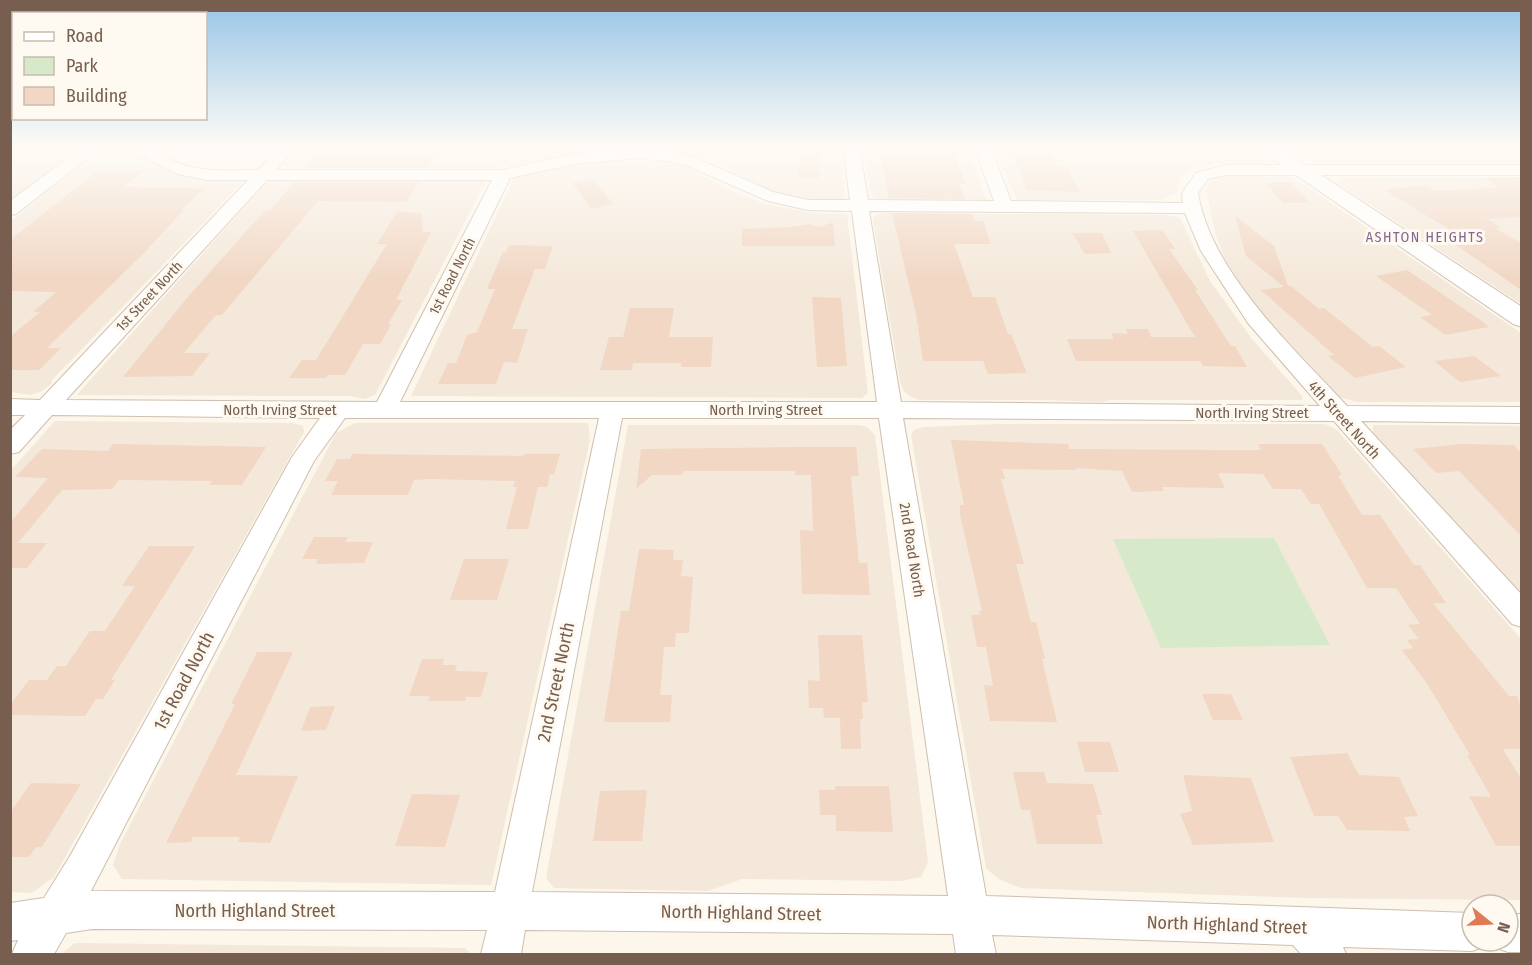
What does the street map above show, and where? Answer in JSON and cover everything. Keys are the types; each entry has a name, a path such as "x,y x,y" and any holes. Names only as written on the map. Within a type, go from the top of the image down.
{"street":[{"path":"10,210 35,191"},
{"name":"1st Street North","path":"10,446 247,191"},
{"name":"1st Road North","path":"385,410 494,191"},
{"path":"761,191 785,201 808,205 1192,208 1191,191"},
{"name":"2nd Road North","path":"858,191 976,954"},
{"path":"999,191 1003,207"},
{"path":"1331,191 1521,319"},
{"name":"4th Street North","path":"1192,208 1210,251 1255,319 1521,615"},
{"name":"North Irving Street","path":"10,407 1521,415"},
{"name":"1st Road North","path":"32,954 83,869 304,457 338,410"},
{"name":"2nd Street North","path":"501,954 612,410"},
{"name":"North Highland Street","path":"10,922 92,910 510,911 970,915 1315,941 1460,933"}],"shaded area":[{"path":"11,191 23,191 11,200"},
{"path":"48,191 234,191 52,380 52,383 42,391 30,395 11,392 11,221"},
{"path":"259,191 481,191 375,395 365,399 348,396 77,395"},
{"path":"508,191 732,191 766,204 813,213 847,214 868,393 862,398 411,396"},
{"path":"772,191 844,191 845,198 819,200"},
{"path":"870,191 983,191 986,200 875,199"},
{"path":"1013,191 1177,191 1159,200 1017,200"},
{"path":"1206,191 1314,191 1521,333 1521,402 1357,402 1339,397 1268,321 1243,288 1225,259 1215,233"},
{"path":"1350,191 1521,191 1521,304"},
{"path":"878,214 1167,215 1180,218 1210,281 1252,339 1302,396 1302,400 1111,400 1100,402 920,400 911,397 903,390 900,381 873,220"},
{"path":"55,421 293,423 303,426 304,432 54,877 32,893 11,892 11,470"},
{"path":"355,423 588,423 590,440 491,885 122,879 113,865 120,844 336,433"},
{"path":"998,424 1325,424 1336,429 1521,639 1521,900 1520,893 1460,893 1460,899 1304,898 1021,888 1000,880 986,868 911,435 914,430 923,427"},
{"path":"628,425 858,425 867,427 875,435 928,862 921,877 900,881 742,879 708,891 554,888 546,878"},
{"path":"1373,425 1521,426 1521,595 1373,433"},
{"path":"75,943 465,948 471,954 61,954"}],"green space":[{"path":"1274,538 1330,645 1161,648 1113,539"}],"building":[{"path":"72,191 202,191 181,210 184,210 144,253 47,348 61,348 39,370 10,370 10,337 40,312 33,312 56,292 10,291 10,240"},
{"path":"287,191 413,191 406,202 318,201 222,315 216,315 184,353 210,353 192,376 123,377 187,298 265,211 270,211"},
{"path":"578,191 603,191 613,204 591,209"},
{"path":"888,191 962,191 965,199 889,198"},
{"path":"1272,191 1299,191 1310,203 1283,203"},
{"path":"1386,191 1521,191 1521,217 1487,219 1502,228 1496,229 1521,243 1521,290 1456,245 1472,243"},
{"path":"397,212 421,213 423,232 431,232 396,300 402,300 380,344 363,344 345,375 328,375 326,378 289,378 302,360 316,360 387,244 377,244"},
{"path":"892,213 972,214 975,221 983,221 991,244 954,244 973,297 995,297 1008,334 1011,334 1027,373 988,374 983,361 923,361 916,314"},
{"path":"1235,216 1274,246 1288,286 1319,309 1324,308 1373,347 1379,346 1406,367 1355,378 1328,356 1334,355 1261,290 1284,287 1246,256"},
{"path":"833,222 835,246 742,246 742,229 809,224 821,227"},
{"path":"1162,230 1175,249 1169,249 1247,367 1203,366 1200,361 1076,361 1067,339 1114,339 1111,333 1128,334 1126,329 1148,329 1151,337 1195,337 1133,231"},
{"path":"1072,233 1102,233 1111,253 1085,254"},
{"path":"509,245 553,246 545,269 535,269 512,329 528,329 517,363 504,362 496,384 438,384 448,363 456,363 467,335 477,332 495,289 487,289 503,252 506,252"},
{"path":"1407,270 1489,327 1445,335 1420,317 1432,315 1376,276"},
{"path":"812,297 841,298 847,366 817,367"},
{"path":"630,308 674,308 669,337 713,337 711,367 681,367 681,363 633,363 632,370 600,370 609,337 623,337"},
{"path":"1474,356 1501,376 1460,382 1434,361"},
{"path":"951,440 1068,444 1069,449 1261,450 1258,444 1322,444 1342,475 1338,476 1362,515 1380,515 1414,565 1420,565 1446,603 1433,603 1509,696 1517,696 1521,708 1521,749 1503,749 1521,779 1521,846 1496,846 1469,796 1491,797 1467,755 1470,755 1428,685 1402,650 1413,648 1407,640 1419,639 1408,625 1420,624 1396,588 1367,588 1319,504 1311,504 1301,489 1273,489 1263,474 1218,473 1225,488 1162,487 1164,491 1132,492 1122,471 1076,468 1076,470 1002,469 1005,479 1001,479 1024,564 1016,564 1031,622 1036,622 1057,722 990,721 984,685 993,686 986,647 977,647 971,615 980,615 979,611 982,611 960,515 960,505 964,505"},
{"path":"113,444 266,447 242,485 209,485 212,481 119,480 112,489 62,490 18,543 47,543 27,568 10,568 10,523 48,478 15,477 42,449 108,451"},
{"path":"1461,444 1514,445 1521,453 1521,536 1459,471 1436,473 1413,449"},
{"path":"856,447 859,476 851,476 859,563 867,563 870,595 802,594 800,530 813,531 811,475 795,475 795,471 683,471 682,475 652,475 636,489 641,449"},
{"path":"352,454 523,456 524,454 560,454 554,474 550,474 547,487 538,487 528,529 506,529 517,487 513,487 515,481 414,480 408,495 331,495 338,481 325,481 337,459 350,459"},
{"path":"314,537 348,537 345,542 373,542 364,563 316,564 318,559 302,559"},
{"path":"149,546 195,546 111,680 115,680 103,699 96,699 85,716 10,715 10,705 29,680 47,680 57,666 66,666 90,631 105,631 135,586 122,586"},
{"path":"639,549 674,550 673,560 683,560 681,576 693,577 689,633 676,633 675,647 664,647 660,695 672,695 670,722 604,722 621,611 629,611"},
{"path":"464,559 509,559 497,600 450,600"},
{"path":"818,635 862,635 868,702 862,702 861,749 841,749 840,718 824,718 823,708 809,708 808,680 820,681"},
{"path":"257,652 293,652 236,775 298,776 270,843 238,842 240,837 193,837 191,842 166,843 235,704 231,704"},
{"path":"422,659 444,659 442,665 457,665 455,671 488,672 481,697 466,697 465,701 428,701 430,696 409,696"},
{"path":"1202,694 1231,694 1243,720 1213,720"},
{"path":"335,706 326,730 301,731 310,707"},
{"path":"1077,742 1110,742 1119,772 1085,772"},
{"path":"1347,753 1359,775 1399,777 1418,816 1404,817 1410,831 1347,830 1338,816 1314,816 1290,757"},
{"path":"1013,772 1044,772 1047,783 1093,784 1102,815 1096,815 1103,844 1037,844 1030,810 1021,810"},
{"path":"1183,775 1251,778 1274,842 1193,845 1180,814 1192,811"},
{"path":"31,783 81,784 42,847 36,847 29,857 10,857 10,813"},
{"path":"835,786 889,786 893,832 836,831 836,815 820,815 819,790 835,790"},
{"path":"647,790 642,841 593,841 600,791"},
{"path":"412,794 460,795 445,847 395,846"}],"district":[{"name":"ASHTON HEIGHTS","path":"1425,237"}]}
